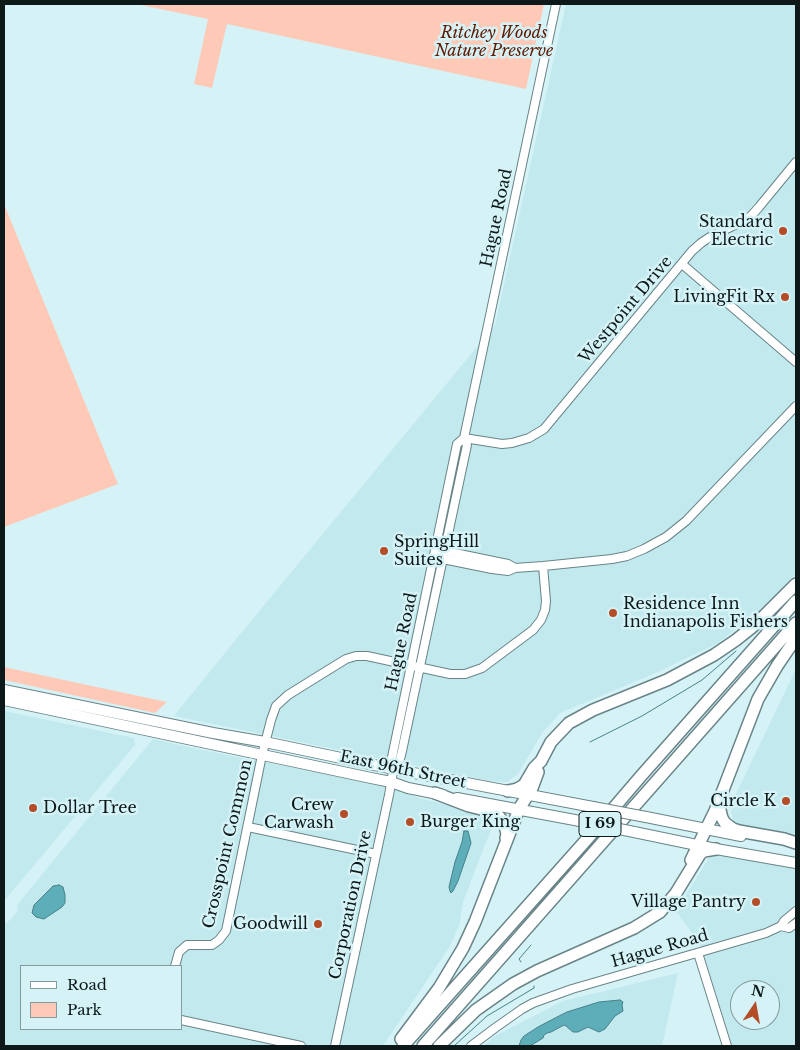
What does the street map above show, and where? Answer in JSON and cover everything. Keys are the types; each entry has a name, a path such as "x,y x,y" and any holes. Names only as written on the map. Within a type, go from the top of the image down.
{"highway":[{"path":"396,1046 439,988 459,956 519,809 532,788 541,761 551,742 569,723 593,710 667,680 714,655 765,616 796,584"},
{"name":"I 69","path":"403,1046 796,601"},
{"name":"I 69","path":"422,1046 796,623"},
{"path":"689,872 690,862 719,800 758,699 796,638"},
{"path":"508,791 524,785 534,768 541,761"},
{"path":"435,793 469,806 496,813 506,828 505,844"},
{"path":"719,800 722,818 733,829 784,839 796,844"},
{"path":"439,1046 476,1010 513,984 537,971 634,928 660,912 684,881 700,854 704,850 716,849"}],"main road":[{"name":"East 96th Street","path":"4,690 213,734 394,767 646,818 796,844"},
{"name":"East 96th Street","path":"4,700 391,782 408,788 796,863"},
{"path":"22,704 45,705 79,712 82,711 83,707"},
{"path":"177,737 182,732 203,735 213,734"}],"street":[{"name":"Hague Road","path":"415,666 443,555 466,445 464,438 556,4"},
{"name":"Westpoint Drive","path":"464,438 502,444 512,443 529,438 544,429 700,243 750,216 796,162"},
{"path":"682,264 796,362"},
{"path":"434,557 443,555 498,562 515,568 620,558 644,549 666,537 686,521 796,406"},
{"name":"Hague Road","path":"394,767 399,763 434,557 458,444 464,438"},
{"path":"436,549 443,555"},
{"name":"Crosspoint Common","path":"175,965 180,952 187,945 212,945 224,934 262,755 276,706 288,695 346,658 363,655 454,674 465,674 482,668 534,630 541,620 546,601 543,566"},
{"name":"Corporation Drive","path":"335,1046 394,767"},
{"path":"248,827 376,854"},
{"name":"Hague Road","path":"472,1046 533,1003 572,989 766,933 781,926 796,911"},
{"name":"Hague Road","path":"781,926 789,928 796,923"},
{"path":"698,953 727,1046"},
{"path":"182,1020 301,1046"}],"shaded area":[{"path":"566,4 796,4 796,573 770,602 718,643 658,672 560,713 542,733 518,774 507,782 490,781 174,716 495,325"},
{"path":"796,669 796,838 743,827 734,823 731,813 734,798"},
{"path":"4,711 134,738 135,745 4,901"},
{"path":"153,739 381,785 419,798 486,815 492,827 463,902 460,923 450,946 383,1046 4,1046 4,925 18,910 17,905"},
{"path":"722,855 796,869 796,1046 732,1046 700,944 676,911 710,856"},
{"path":"678,973 662,1046 484,1046 493,1037 563,1001"}],"green space":[{"name":"Ritchey Woods Nature Preserve","path":"136,4 544,4 526,89 227,24 212,88 194,84 208,19"},
{"path":"4,204 118,484 4,527"},
{"path":"4,667 167,702 155,713 4,680"}],"water":[{"path":"464,831 468,831 471,843 458,881 451,893 449,887"},
{"path":"59,885 63,887 65,903 44,919 36,917 32,913 34,905 53,886"},
{"path":"620,1000 623,1002 623,1011 615,1016 605,1029 599,1032 588,1027 578,1032 573,1032 564,1025 547,1033 543,1038 530,1046 519,1046 524,1036 567,1012 599,1002"}],"waterway":[{"path":"590,742 642,716 702,680 736,651"},
{"path":"521,962 519,959 531,945"},
{"path":"454,1046 487,1016 534,988 534,986"}],"place":[{"name":"Standard Electric","path":"783,231"},
{"name":"LivingFit Rx","path":"785,297"},
{"name":"SpringHill Suites","path":"384,551"},
{"name":"Residence Inn Indianapolis Fishers","path":"613,613"},
{"name":"Circle K","path":"786,801"},
{"name":"Dollar Tree","path":"33,808"},
{"name":"Crew Carwash","path":"344,814"},
{"name":"Burger King","path":"410,822"},
{"name":"Village Pantry","path":"756,902"},
{"name":"Goodwill","path":"318,924"}]}
